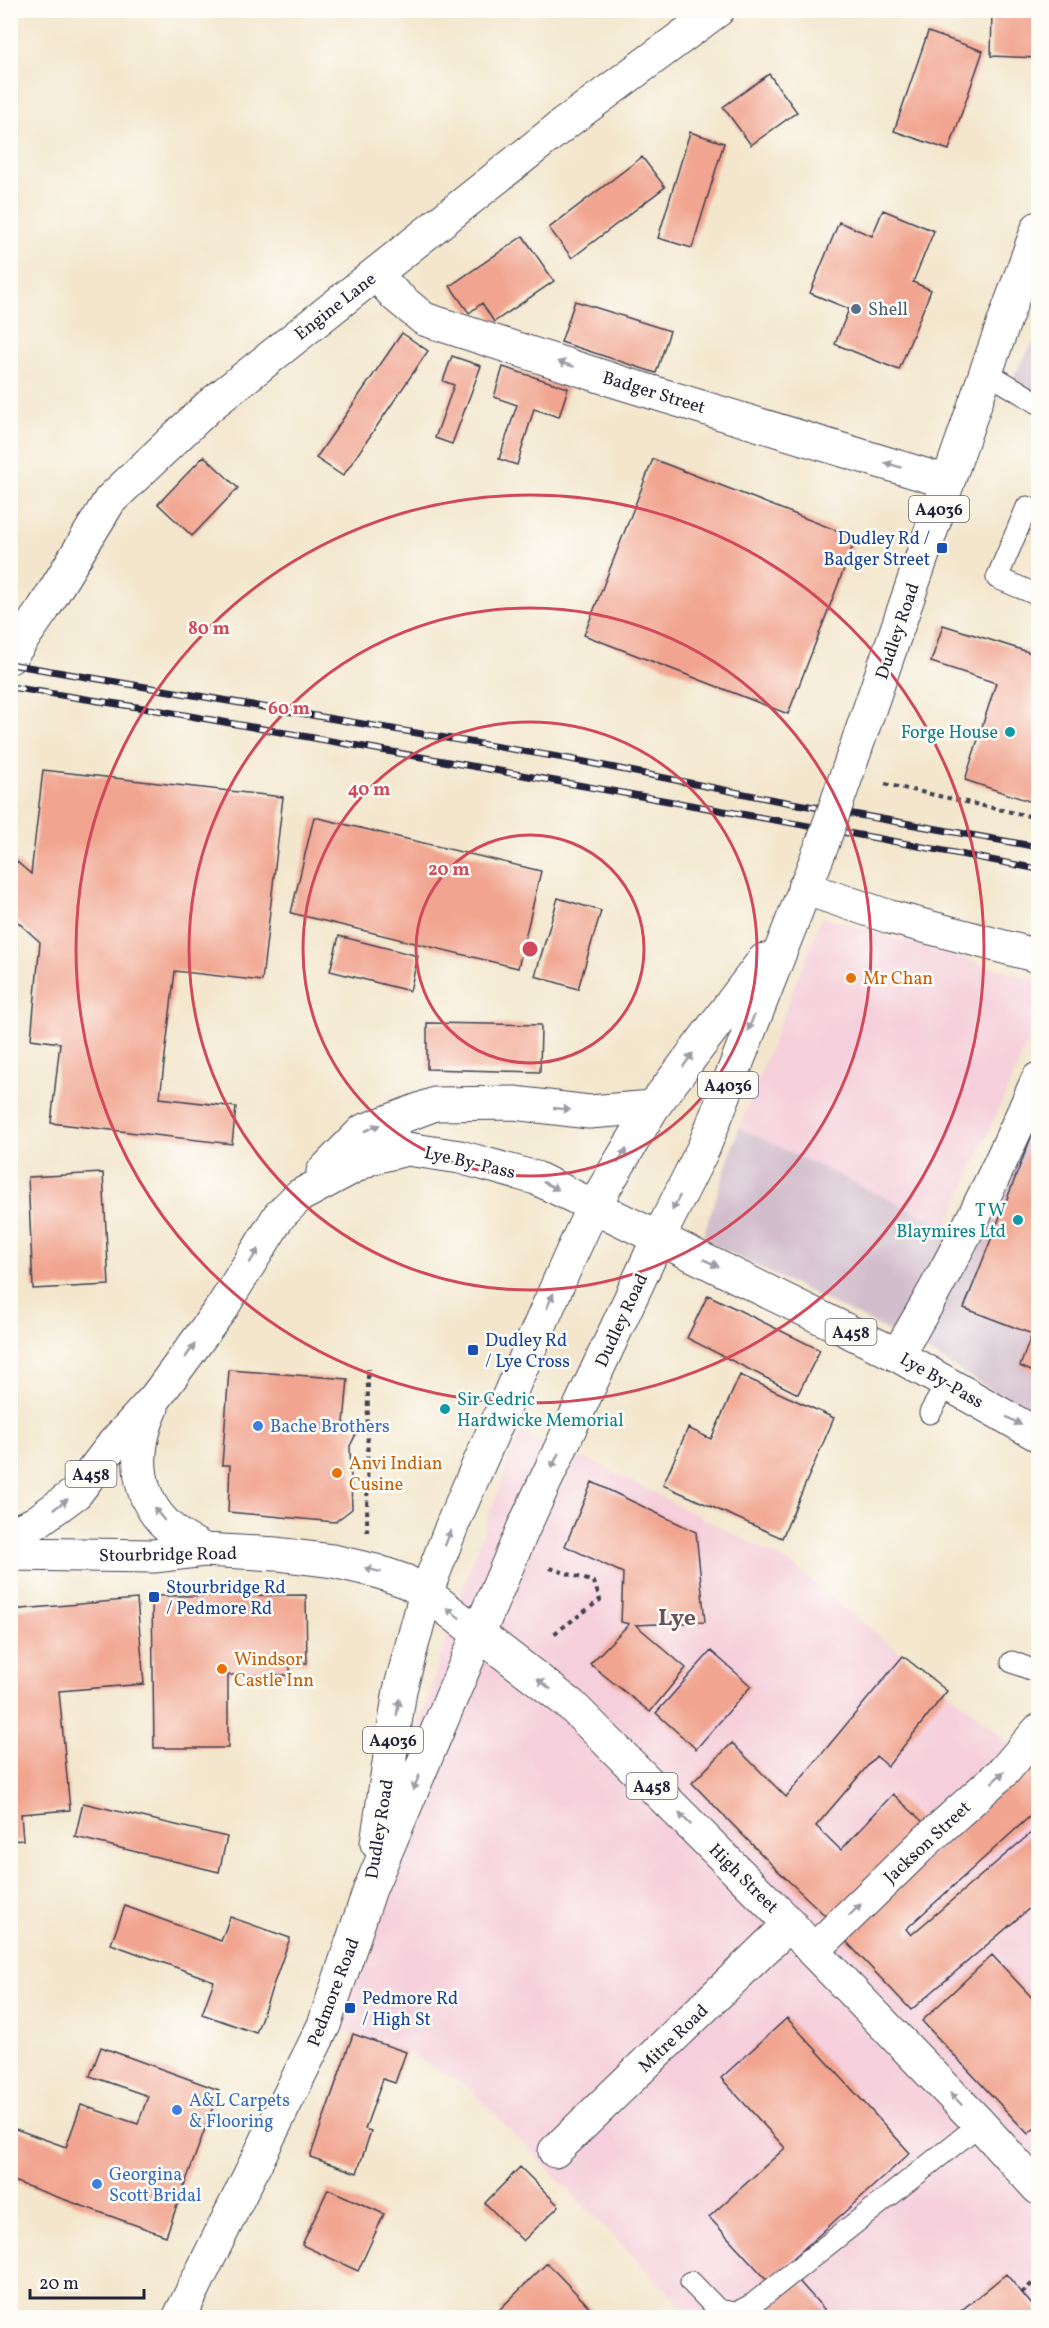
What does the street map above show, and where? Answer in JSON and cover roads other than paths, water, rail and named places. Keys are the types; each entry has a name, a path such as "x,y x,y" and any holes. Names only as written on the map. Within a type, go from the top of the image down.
{"main road":[{"name":"Engine Lane","path":"10,657 44,608 110,500 209,406 564,124 718,10"},
{"name":"Dudley Road","path":"370,1889 524,1529 659,1237 704,1147 822,845 1038,228"},
{"name":"Badger Street","path":"376,274 395,296 423,319 622,383 948,482"},
{"path":"804,888 890,916 1038,956"},
{"name":"Dudley Road","path":"370,1889 400,1690 426,1593 453,1523 593,1207 653,1107 788,930"},
{"path":"897,1355 940,1286 1001,1166 1038,1079"},
{"path":"299,1196 363,1131 435,1104 514,1103 589,1112 653,1107"},
{"name":"Lye By-Pass","path":"10,1534 35,1523 76,1493 115,1443 156,1397 223,1306 279,1216 299,1196 370,1158 407,1149 460,1157 536,1178 897,1355 1038,1435"},
{"path":"156,1397 139,1443 139,1468 146,1495 154,1510 175,1533 204,1550"},
{"name":"Stourbridge Road","path":"10,1554 154,1556 204,1550 277,1554 338,1562 386,1574 405,1581 426,1593"},
{"name":"High Street","path":"426,1593 571,1705 790,1924 813,1951 981,2124 1038,2188"},
{"name":"Jackson Street","path":"813,1951 925,1842 1005,1770 1038,1731"},
{"name":"Pedmore Road","path":"179,2318 324,2025 370,1889"},
{"name":"Mitre Road","path":"555,2151 790,1924"}],"lane":[{"path":"986,372 1038,403"},
{"path":"1038,512 1027,507 997,578 1038,595"},
{"path":"930,1413 946,1383"},
{"path":"1012,1662 1038,1672"},
{"path":"692,2282 718,2310 736,2313 753,2304 981,2124"}],"railway":[{"path":"10,664 570,759 775,800 1038,847"},
{"path":"10,687 162,711 1038,869"}],"place":[{"name":"Shell","path":"856,309"},
{"name":"Dudley Rd / Badger Street","path":"942,548"},
{"name":"Forge House","path":"1010,732"},
{"name":"Mr Chan","path":"851,978"},
{"name":"T W Blaymires Ltd","path":"1018,1220"},
{"name":"Dudley Rd / Lye Cross","path":"473,1350"},
{"name":"Sir Cedric Hardwicke Memorial","path":"445,1409"},
{"name":"Bache Brothers","path":"258,1426"},
{"name":"Anvi Indian Cusine","path":"337,1473"},
{"name":"Stourbridge Rd / Pedmore Rd","path":"154,1597"},
{"name":"Windsor Castle Inn","path":"222,1669"},
{"name":"Pedmore Rd / High St","path":"350,2008"},
{"name":"A&L Carpets & Flooring","path":"177,2110"},
{"name":"Georgina Scott Bridal","path":"97,2184"}],"district":[{"name":"Lye","path":"677,1617"}]}
